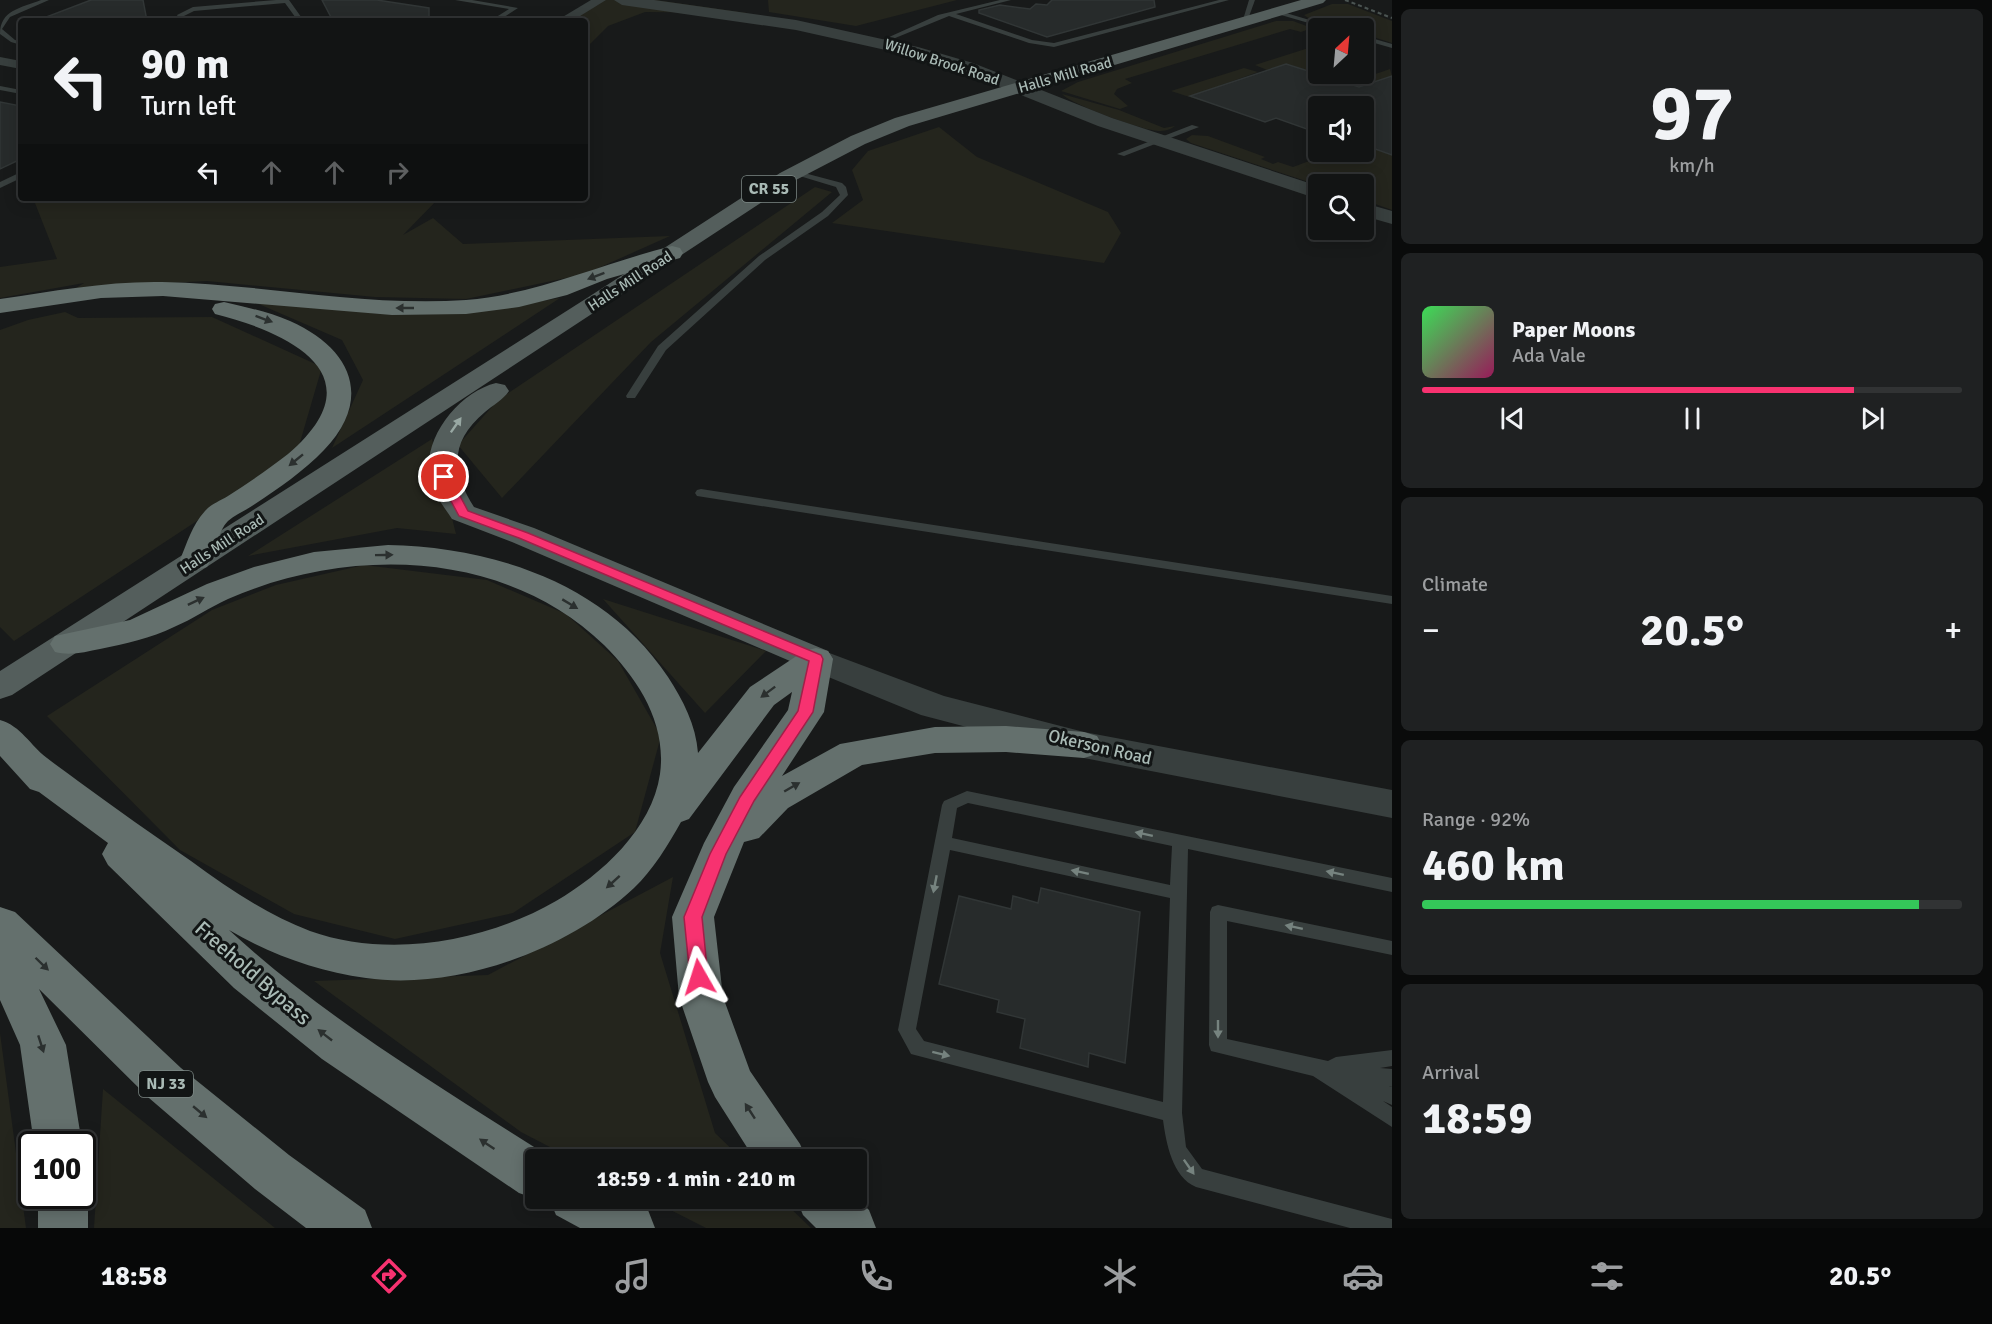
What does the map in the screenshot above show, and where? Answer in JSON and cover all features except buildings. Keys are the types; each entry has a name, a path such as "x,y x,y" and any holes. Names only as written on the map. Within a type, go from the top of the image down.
{"highway":[{"path":"0,306 101,291 163,289 392,308 474,306 519,300 559,290 599,274 672,253"},
{"path":"0,324 40,313 94,305 186,303 240,312 268,320 288,329 322,354 333,369 341,397 336,415 327,431 310,449 273,478 214,519 196,560"},
{"path":"130,620 196,601 247,580 296,566 350,557 401,555 442,558 496,570 540,587 573,604 626,646 662,694 673,720 680,752 675,789 663,822 638,858"},
{"path":"776,1149 731,1082 701,997 693,917 718,854 748,797 806,712 816,659"},
{"path":"28,764 195,886 252,922 285,939 347,957 384,962 436,960 481,951 524,937 573,912 611,885 638,858 762,696 816,659"},
{"name":"Freehold Bypass","path":"0,734 28,764 249,975 338,1045 525,1169"},
{"path":"718,854 774,798 853,753 935,740 1006,739 1084,745"},
{"name":"NJ 33","path":"0,924 165,1083 272,1172 346,1228"},
{"path":"0,952 43,1045 56,1131"},
{"path":"63,1209 63,1228"},
{"path":"595,1209 630,1228"},
{"path":"831,1209 850,1228"}],"main road":[{"name":"Halls Mill Road","path":"0,687 67,644 130,620 196,560 542,339 796,172 888,127 1318,0"},
{"path":"542,339 514,379 462,417 444,442 444,477 463,513 523,535 816,659"}],"street":[{"path":"568,18 600,0"},
{"name":"Willow Brook Road","path":"622,0 796,25 881,42 967,68 1159,140 1308,190"},
{"path":"0,61 18,64"},
{"path":"1374,212 1392,218"},
{"name":"Okerson Road","path":"816,659 934,706 1084,745 1392,804"}],"lane":[{"path":"18,42 13,41 0,29 8,16 45,0"},
{"path":"182,18 180,15 193,9 288,0 299,18"},
{"path":"458,0 515,8 498,18"},
{"path":"881,42 950,14 1008,0"},
{"path":"950,14 1031,42 1054,45 1226,0"},
{"path":"1244,22 1252,0"},
{"path":"1276,12 1308,21"},
{"path":"1374,41 1392,46"},
{"path":"0,88 18,91"},
{"path":"1121,154 1195,127"},
{"path":"631,396 662,348 762,258 825,214 844,195 844,190 838,185 796,172"},
{"path":"0,185 18,176"},
{"path":"701,493 1392,600"},
{"path":"1172,1113 918,1048 907,1030 950,805 967,797 1392,885"},
{"path":"1180,841 1172,1113 1177,1150 1196,1177 1388,1228"},
{"path":"943,842 1178,893"},
{"path":"1392,948 1218,912 1218,1045 1316,1068 1392,1078"},
{"path":"1316,1068 1392,1058"},
{"path":"1316,1068 1392,1068"},
{"path":"1316,1068 1392,1096"},
{"path":"1316,1068 1392,1107"},
{"path":"1316,1068 1392,1118"}],"shaded area":[{"path":"603,0 656,0 747,13 645,12 608,26 588,46 588,18 570,18"},
{"path":"768,0 957,0 856,26 769,12"},
{"path":"1332,4 1348,4 1392,21 1392,43 1374,37 1374,18 1308,18 1304,15"},
{"path":"1276,21 1293,21 1308,27 1308,29 1301,32 1290,29 1125,79 1132,83 1117,89 1114,94 1128,106 1120,109 1061,91 1078,82"},
{"path":"1308,48 1308,71 1287,64 1267,70 1255,65"},
{"path":"1244,68 1258,72 1191,96 1208,103 1171,91"},
{"path":"1390,69 1392,76 1374,82 1374,74"},
{"path":"1345,84 1368,84 1344,92"},
{"path":"1062,94 1119,110 1164,128 1175,126 1167,130 1150,130 1093,110"},
{"path":"939,127 977,157 1108,212 1121,233 1104,263 832,223 863,200 852,170 868,151"},
{"path":"1192,135 1208,136 1265,157 1261,159 1273,164 1278,162 1293,167 1308,161 1374,162 1374,149 1392,155 1392,210 1374,204 1374,174 1308,174 1308,182 1191,143 1186,139"},
{"path":"815,187 832,192 651,342 502,498 458,445 498,400"},
{"path":"34,201 436,201 403,235 433,218 463,244 670,236 585,274 466,299 375,297 207,281 76,288 84,283 0,298 0,267 57,259"},
{"path":"560,298 332,448 363,380 342,340 247,299 380,314 495,309"},
{"path":"65,312 78,318 212,317 322,367 296,456 14,641 0,627 0,330 28,320"},
{"path":"432,439 456,534 397,528 248,556"},
{"path":"364,565 487,580 566,614 618,661 661,736 635,832 513,913 395,939 294,914 180,850 47,716 212,610 276,585"},
{"path":"603,599 766,651 705,713"},
{"path":"673,877 660,953 715,1133 732,1149 554,1149 521,1132 314,981 488,975"},
{"path":"0,1033 18,1168 18,1209 23,1209 26,1228 0,1228"},
{"path":"103,1089 275,1228 94,1228"},
{"path":"669,1209 791,1209 811,1228 706,1228"}],"railway":[{"path":"1345,0 1392,18"}],"route":[{"path":"444,477 463,513 523,535 816,659 806,712 748,797 718,854 693,917 699,977"}]}
